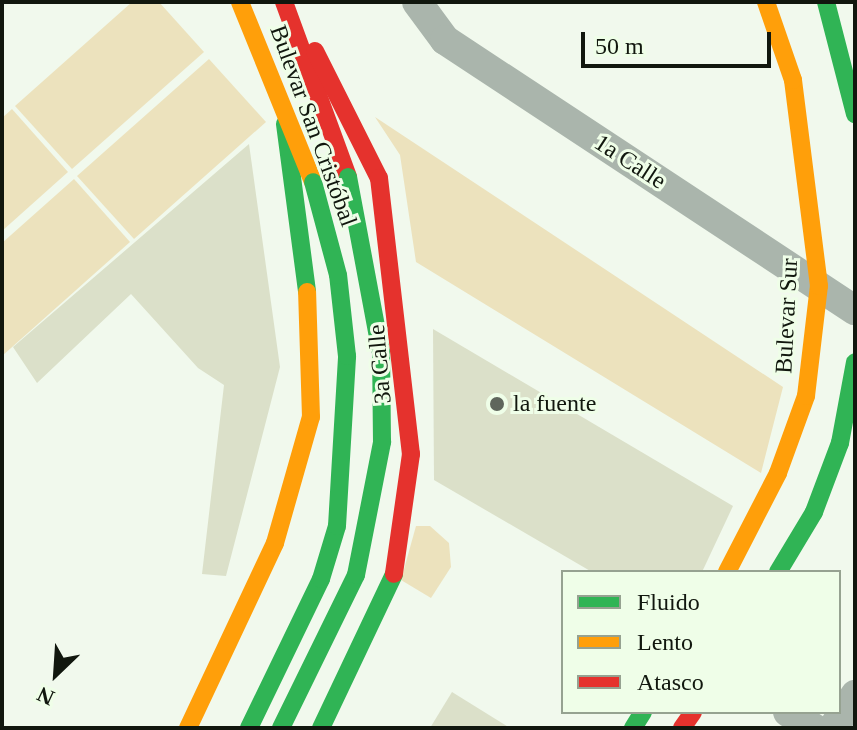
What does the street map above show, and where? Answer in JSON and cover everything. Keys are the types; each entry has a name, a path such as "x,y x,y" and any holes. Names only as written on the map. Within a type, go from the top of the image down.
{"main road":[{"name":"Bulevar San Cristóbal","path":"240,2 313,182 338,275 347,356 345,441 337,526 321,579 249,728"},
{"name":"Bulevar San Cristóbal","path":"281,728 356,575 382,442 381,353 348,177 286,2"},
{"name":"3a Calle","path":"286,2 363,136 389,225 411,454 401,555 379,617 321,728"},
{"name":"Bulevar Sur","path":"728,570 778,473 806,396 819,286 793,80 766,2"},
{"path":"826,2 855,114"},
{"path":"188,728 253,593 298,479 311,417 311,324 284,113"},
{"path":"779,570 814,512 840,443 855,362"},
{"path":"317,498 345,441"},
{"path":"253,593 289,580 379,617"}],"street":[{"name":"1a Calle","path":"425,6 445,40 855,310"},
{"path":"833,728 855,695"},
{"path":"791,714 814,728"}],"shaded area":[{"path":"132,2 159,2 204,52 72,169 15,106"},
{"path":"209,59 266,122 134,239 77,176"},
{"path":"12,109 68,172 2,231 2,118"},
{"path":"375,117 783,387 761,473 416,262 400,155"},
{"path":"74,179 130,242 2,356 2,243"},
{"path":"416,526 430,526 449,543 451,567 431,598 401,580"}],"building":[{"path":"249,144 280,367 226,576 202,574 224,385 198,368 131,294 37,383 13,347"},
{"name":"la fuente","path":"433,329 733,506 703,570 589,570 434,480"},
{"path":"452,692 510,728 430,728"}],"traffic: fast":[{"path":"826,2 855,114"},
{"path":"285,124 307,292"},
{"path":"281,728 356,575 382,442 381,353 348,177"},
{"path":"249,728 321,579 337,526 347,356 338,275 313,182"},
{"path":"779,570 814,512 840,443 855,362"},
{"path":"321,728 394,574"},
{"path":"633,728 642,714"}],"traffic: slow":[{"path":"240,2 313,182"},
{"path":"728,570 778,473 806,396 819,286 793,80 766,2"},
{"path":"188,728 275,543 311,417 307,292"}],"traffic: jam":[{"path":"284,2 348,177"},
{"path":"315,51 379,178 411,454 394,574"},
{"path":"682,728 692,714"}],"place":[{"name":"la fuente","path":"497,404"}]}
